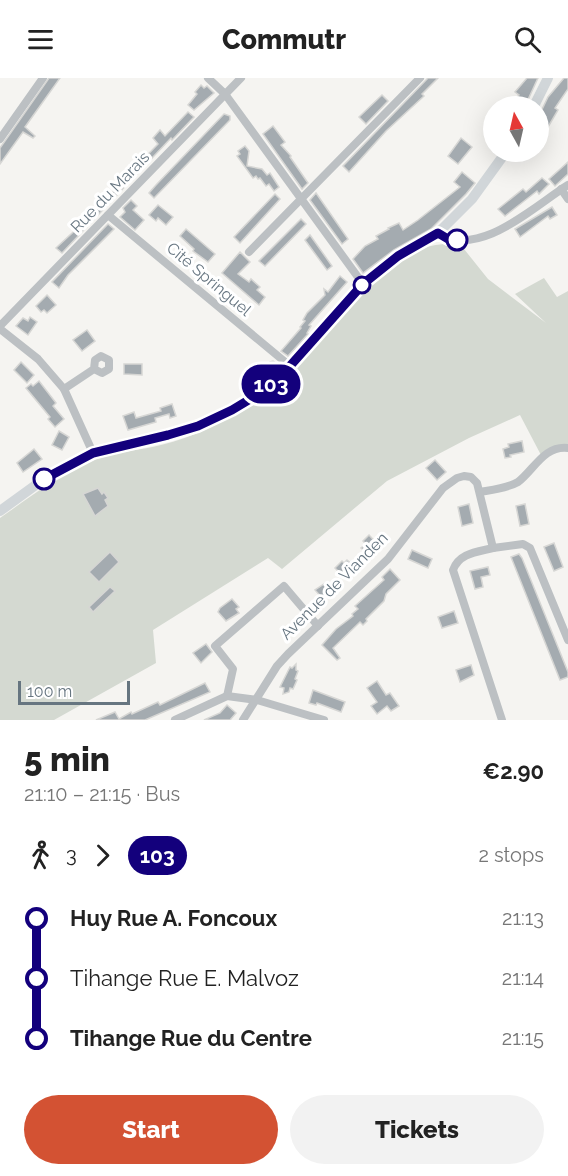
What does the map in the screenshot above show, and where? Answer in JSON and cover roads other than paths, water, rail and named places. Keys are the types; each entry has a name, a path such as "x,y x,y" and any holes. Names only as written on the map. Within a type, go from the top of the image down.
{"street":[{"path":"0,139 43,78"},
{"path":"208,78 225,94 363,284"},
{"name":"Rue du Marais","path":"0,328 241,78"},
{"path":"249,252 420,78"},
{"path":"539,96 548,78"},
{"path":"0,511 44,479 93,453 198,426 232,410 262,392 290,366 363,284 398,256 438,233 472,199 499,162"},
{"path":"438,233 448,239 472,240 494,234 565,187 568,199"},
{"name":"Cité Springuel","path":"108,215 290,366"},
{"path":"448,223 451,233 457,240"},
{"path":"0,328 38,359 64,389 93,453"},
{"path":"64,389 94,369"},
{"path":"493,548 480,492 518,481 542,457 556,448 568,448"},
{"name":"Avenue de Vianden","path":"243,720 277,666 388,559 443,488 464,476 471,477 477,483 480,492"},
{"path":"502,720 453,570 456,561 464,556 493,548 523,544 530,548 568,640"},
{"path":"227,696 233,669 215,646 284,586 318,626"},
{"path":"175,720 227,696 257,700 324,720"}]}
